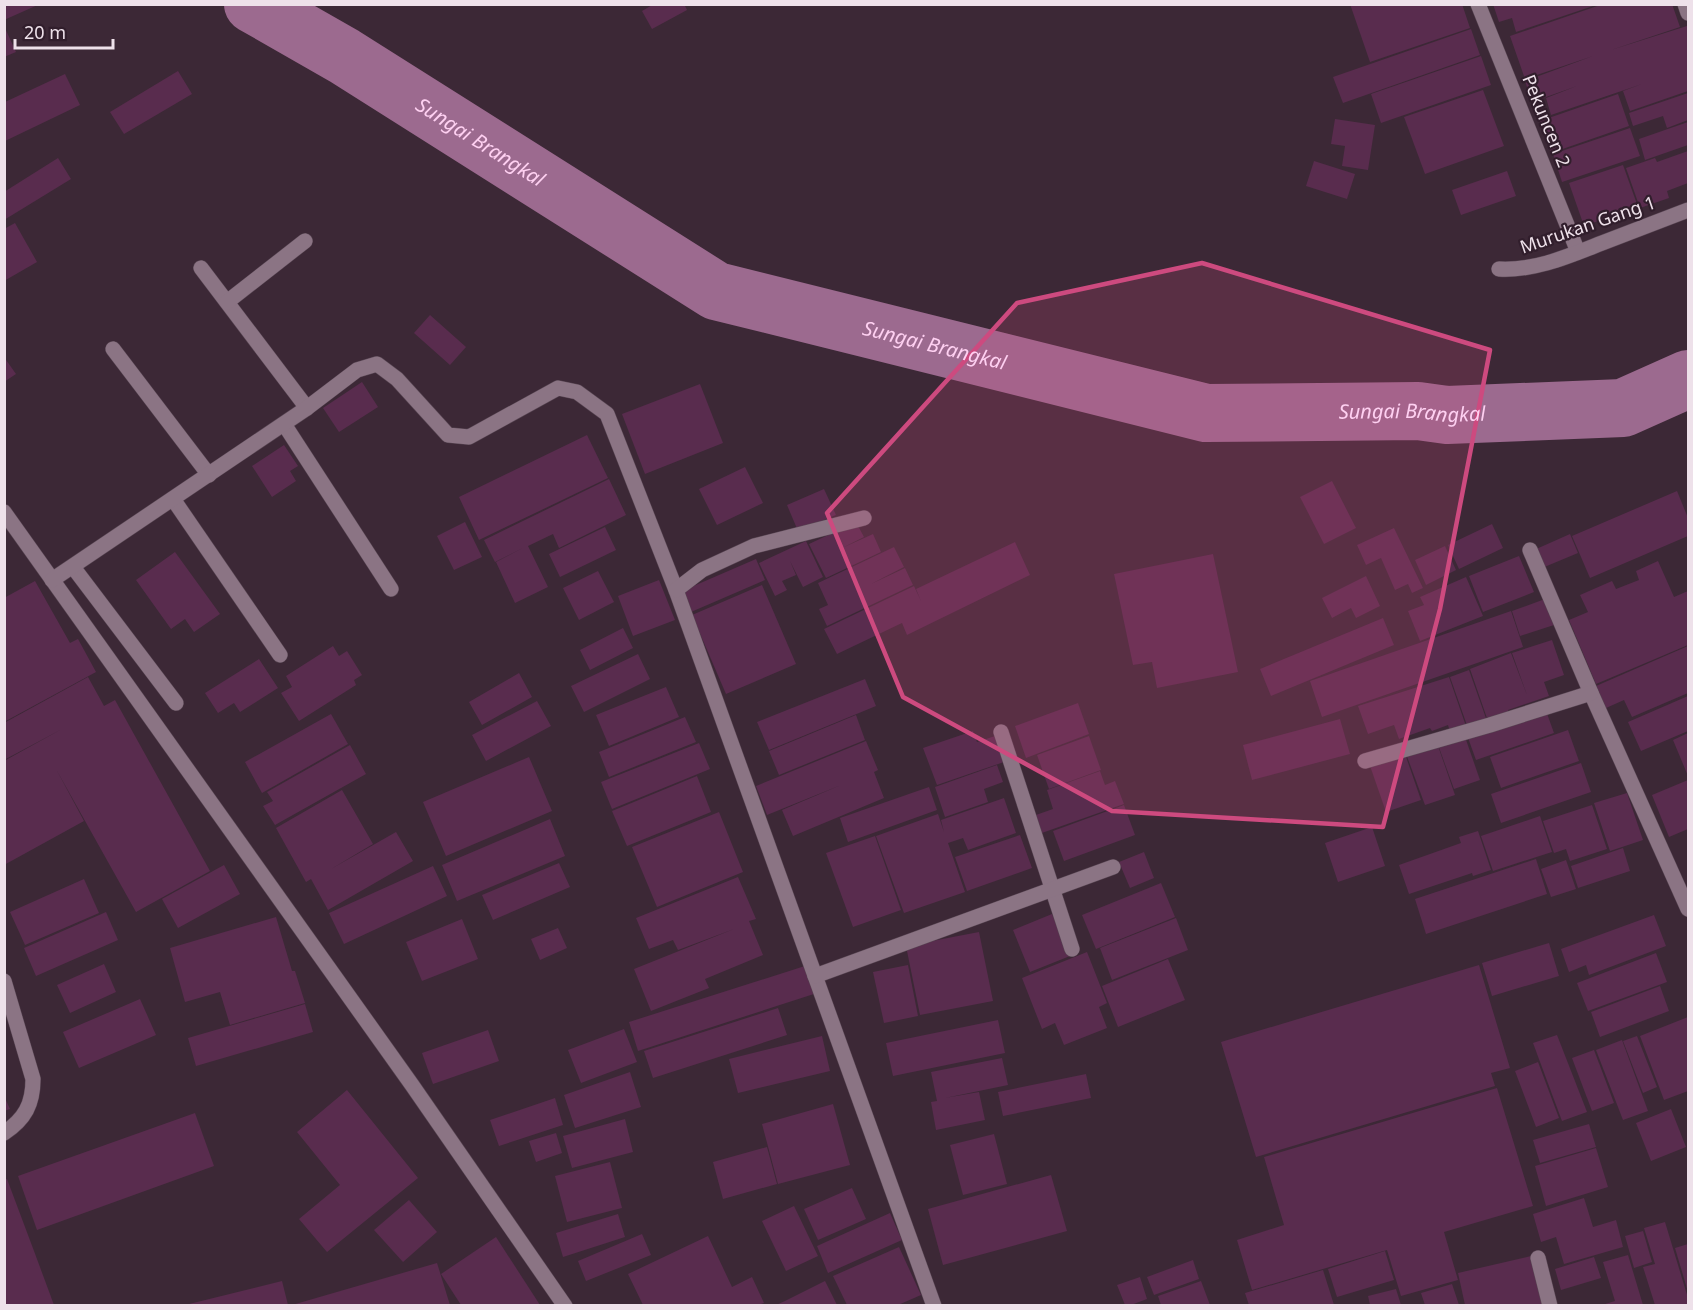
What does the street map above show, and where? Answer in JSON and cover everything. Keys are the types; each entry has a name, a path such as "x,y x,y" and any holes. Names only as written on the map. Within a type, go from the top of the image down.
{"street":[{"name":"Pekuncen 2","path":"1478,4 1578,252"},
{"path":"1685,4 1689,13"},
{"name":"Murukan Gang 1","path":"1499,269 1515,270 1531,267 1578,252 1689,210"},
{"path":"227,302 305,241"},
{"path":"201,268 307,408"},
{"path":"113,349 209,475"},
{"path":"52,580 284,424 357,370 377,364 397,379 448,435 469,437 558,388 577,392 608,414 676,590 934,1305"},
{"path":"284,424 391,589"},
{"path":"173,499 280,655"},
{"path":"4,512 412,1085 565,1305"},
{"path":"676,590 702,570 754,546 864,518"},
{"path":"1530,550 1591,693 1689,909"},
{"path":"73,567 176,703"},
{"path":"1365,761 1491,725 1591,693"},
{"path":"1001,732 1072,949"},
{"path":"815,976 1113,867"},
{"path":"4,981 33,1079 33,1095 25,1113 13,1127 4,1133"},
{"path":"1538,1258 1550,1305"}],"highlighted area":[{"path":"1202,263 1490,350 1440,609 1383,827 1112,811 903,697 827,513 1017,303"}],"building":[{"path":"4,4 40,4 4,20"},
{"path":"654,4 684,4 687,10 652,29 642,11"},
{"path":"1350,4 1462,4 1470,28 1370,62"},
{"path":"1493,4 1596,5 1516,32 1512,18 1499,22"},
{"path":"1603,4 1672,4 1680,27 1611,50 1687,26 1688,91 1630,111 1623,91 1642,84 1551,115 1546,98 1577,86 1532,102 1525,81 1593,56 1525,79 1510,36"},
{"path":"4,26 16,52 4,57"},
{"path":"1471,29 1480,55 1343,103 1333,77"},
{"path":"1481,56 1491,85 1381,123 1371,94"},
{"path":"178,71 192,94 124,134 110,112"},
{"path":"65,74 80,105 5,141 5,102"},
{"path":"1483,90 1504,146 1425,174 1404,117"},
{"path":"1688,93 1688,120 1667,128 1663,116 1633,126 1629,113"},
{"path":"1618,94 1629,126 1551,153 1540,121"},
{"path":"1335,119 1375,125 1368,170 1342,166 1345,146 1331,144"},
{"path":"1688,122 1688,145 1645,160 1639,139"},
{"path":"1630,128 1640,156 1562,182 1553,154"},
{"path":"1688,151 1688,183 1667,191 1669,198 1640,208 1626,168 1655,158 1657,162"},
{"path":"58,158 71,179 4,220 4,192"},
{"path":"1314,161 1355,174 1347,199 1306,186"},
{"path":"1623,165 1638,207 1584,226 1569,183"},
{"path":"1507,171 1516,196 1461,215 1452,190"},
{"path":"15,223 37,262 4,281 4,229"},
{"path":"430,315 466,347 450,365 414,333"},
{"path":"4,357 16,374 4,382"},
{"path":"362,382 378,407 339,432 323,408"},
{"path":"700,384 723,443 645,474 622,414"},
{"path":"587,435 608,478 479,540 459,497"},
{"path":"284,445 298,466 290,471 296,481 272,497 252,466"},
{"path":"745,467 763,503 717,525 699,489"},
{"path":"609,479 626,515 559,548 553,534 528,546 548,587 515,603 496,562 523,548 495,562 484,540"},
{"path":"1332,481 1356,528 1324,544 1300,497"},
{"path":"824,489 836,515 798,531 787,505"},
{"path":"1677,491 1688,518 1688,536 1590,578 1572,536"},
{"path":"465,522 482,557 454,570 437,536"},
{"path":"856,522 864,537 842,548 873,534 881,552 826,578 809,544"},
{"path":"1492,524 1503,548 1459,569 1448,545"},
{"path":"605,527 616,550 560,577 549,554"},
{"path":"1394,528 1423,588 1412,593 1408,584 1395,590 1381,558 1366,565 1357,545"},
{"path":"1570,534 1578,553 1542,568 1534,550"},
{"path":"806,541 823,577 803,587 790,561 796,575 782,581 787,590 775,596 759,563"},
{"path":"1015,542 1030,575 907,635 902,623 837,654 824,629 914,586 921,601 916,589"},
{"path":"1445,546 1456,570 1426,585 1415,560"},
{"path":"894,547 904,567 871,584 905,568 913,585 827,626 819,609 828,605 818,583"},
{"path":"175,552 220,614 194,632 185,619 171,629 136,580"},
{"path":"1213,554 1238,672 1157,688 1152,662 1133,665 1114,574"},
{"path":"1519,556 1534,592 1483,612 1469,576"},
{"path":"756,559 765,580 691,612 682,591"},
{"path":"1658,561 1674,597 1688,591 1688,645 1596,684 1569,620 1588,612 1580,595 1612,581 1616,589 1639,580 1636,571"},
{"path":"598,571 614,602 579,620 563,588"},
{"path":"1366,576 1380,606 1356,618 1351,608 1332,618 1322,598"},
{"path":"1466,577 1483,616 1420,641 1408,611 1424,605 1420,597"},
{"path":"659,580 675,620 633,636 618,596"},
{"path":"35,581 70,643 78,639 96,672 4,722 4,598"},
{"path":"762,585 796,664 726,694 692,615"},
{"path":"1545,599 1554,625 1520,636 1512,611"},
{"path":"1511,611 1523,647 1322,717 1310,681"},
{"path":"1383,618 1394,645 1271,696 1260,669"},
{"path":"623,628 633,648 590,670 580,650"},
{"path":"1552,640 1564,675 1544,682 1549,696 1508,710 1509,713 1488,721 1470,669 1511,653 1527,695 1512,653"},
{"path":"333,646 339,656 347,651 362,675 354,680 356,685 299,721 281,693 292,687 286,676"},
{"path":"1688,646 1688,693 1632,717 1624,700 1606,708 1596,686"},
{"path":"638,654 650,679 584,712 571,686"},
{"path":"259,659 278,688 240,712 234,703 218,713 205,693"},
{"path":"1469,670 1488,724 1469,731 1450,677"},
{"path":"519,673 532,697 482,725 469,702"},
{"path":"88,677 104,706 115,700 210,871 136,912 56,769 84,821 4,865 4,761 62,729 4,760 4,723"},
{"path":"1449,677 1467,729 1451,735 1448,725 1432,731 1430,728 1399,739 1394,725 1368,734 1358,706"},
{"path":"865,679 876,706 769,750 757,722"},
{"path":"666,687 679,717 609,746 596,715"},
{"path":"1688,696 1688,731 1641,751 1628,722"},
{"path":"537,701 551,726 486,761 472,735"},
{"path":"1078,703 1089,734 1026,758 1015,726"},
{"path":"1545,708 1554,733 1476,760 1467,735"},
{"path":"331,714 348,744 262,793 245,762"},
{"path":"856,715 865,740 779,775 769,751"},
{"path":"685,717 696,742 609,777 599,752"},
{"path":"1340,719 1350,754 1252,780 1243,745"},
{"path":"1568,730 1579,761 1501,788 1490,757"},
{"path":"973,731 977,742 995,736 1004,762 937,785 923,748"},
{"path":"1688,733 1688,776 1673,740"},
{"path":"1464,734 1480,780 1454,789 1437,742"},
{"path":"1089,736 1101,770 1049,789 1037,755"},
{"path":"1436,740 1455,795 1425,805 1405,751"},
{"path":"866,741 878,770 874,772 884,798 793,836 782,810 841,785 767,815 756,786"},
{"path":"699,743 710,769 612,809 601,782"},
{"path":"350,745 366,774 275,825 263,806 273,801 267,792"},
{"path":"1404,751 1421,800 1386,812 1369,763"},
{"path":"529,757 552,811 446,856 423,802"},
{"path":"1581,763 1591,792 1501,823 1491,794"},
{"path":"997,765 1003,782 984,789 988,802 945,817 935,787"},
{"path":"1100,771 1105,785 1115,781 1124,804 1039,834 1033,816 1053,809 1047,790"},
{"path":"697,776 711,812 627,846 612,811"},
{"path":"1688,780 1688,829 1669,837 1652,795"},
{"path":"929,787 937,810 848,842 840,818"},
{"path":"342,790 373,844 331,869 396,832 413,861 328,910 311,879 306,882 276,828"},
{"path":"1627,793 1643,840 1610,851 1594,803"},
{"path":"1004,798 1016,833 968,850 963,838 948,843 965,892 904,913 876,836 938,814 944,832 941,820"},
{"path":"1124,805 1135,835 1064,861 1053,831"},
{"path":"1592,805 1607,849 1570,861 1566,849 1554,853 1543,821"},
{"path":"719,812 743,872 657,907 632,847"},
{"path":"1540,816 1552,852 1493,871 1481,836"},
{"path":"550,819 565,856 457,901 442,865"},
{"path":"1372,827 1385,866 1338,882 1325,843"},
{"path":"1478,831 1491,870 1473,876 1472,873 1409,894 1399,865 1461,843 1459,837"},
{"path":"1020,835 1032,868 967,891 955,857"},
{"path":"875,836 901,910 853,927 826,853"},
{"path":"1623,848 1630,871 1578,888 1571,866"},
{"path":"1144,852 1154,878 1130,888 1119,862"},
{"path":"1536,859 1547,894 1426,934 1415,899"},
{"path":"1566,860 1576,889 1551,897 1541,869"},
{"path":"559,863 570,887 493,920 482,895"},
{"path":"224,865 240,894 178,928 162,899"},
{"path":"433,866 447,896 344,944 329,913"},
{"path":"738,877 756,919 749,921 763,955 705,979 709,988 651,1011 634,969 734,929 678,950 673,940 649,949 636,918"},
{"path":"84,879 99,913 25,945 10,912"},
{"path":"1161,883 1175,917 1096,949 1082,915"},
{"path":"106,912 118,940 36,976 24,948"},
{"path":"1052,914 1070,956 1030,972 1013,930"},
{"path":"1654,915 1666,946 1589,975 1586,965 1569,972 1561,949"},
{"path":"276,917 292,971 295,971 305,1003 230,1025 220,992 185,1002 170,948"},
{"path":"1176,918 1188,950 1112,980 1100,948"},
{"path":"462,919 478,959 422,981 406,942"},
{"path":"558,928 567,948 540,960 531,939"},
{"path":"979,932 993,1001 920,1015 906,946"},
{"path":"1549,943 1559,976 1492,996 1482,963"},
{"path":"1087,952 1107,1003 1099,1007 1107,1028 1064,1045 1055,1023 1042,1029 1022,978"},
{"path":"1656,953 1667,982 1588,1011 1577,983"},
{"path":"1168,959 1185,1000 1118,1027 1102,986"},
{"path":"104,964 116,992 70,1013 57,985"},
{"path":"808,965 817,993 638,1051 629,1022"},
{"path":"908,965 918,1016 884,1023 873,972"},
{"path":"1479,965 1510,1068 1491,1073 1495,1086 1256,1157 1221,1042"},
{"path":"1660,986 1669,1011 1600,1037 1591,1012"},
{"path":"140,999 156,1035 79,1068 63,1032"},
{"path":"305,1004 313,1032 196,1066 188,1038"},
{"path":"778,1008 787,1035 653,1078 644,1051"},
{"path":"1688,1017 1688,1091 1664,1100 1640,1036"},
{"path":"998,1020 1005,1053 893,1076 886,1043"},
{"path":"624,1029 637,1062 581,1083 568,1050"},
{"path":"488,1030 499,1061 433,1084 422,1053"},
{"path":"1557,1035 1587,1112 1562,1121 1533,1043"},
{"path":"822,1036 830,1071 738,1093 729,1059"},
{"path":"1637,1036 1657,1087 1643,1093 1623,1041"},
{"path":"1622,1040 1648,1111 1623,1120 1596,1050"},
{"path":"1594,1050 1614,1103 1592,1111 1572,1058"},
{"path":"1002,1058 1008,1085 945,1098 979,1092 985,1120 936,1130 931,1102 937,1101 931,1072"},
{"path":"1538,1062 1559,1118 1536,1127 1515,1071"},
{"path":"630,1072 641,1107 575,1128 564,1095"},
{"path":"1086,1074 1091,1098 1003,1116 998,1092"},
{"path":"1497,1088 1533,1206 1444,1232 1458,1280 1401,1296 1387,1250 1252,1290 1237,1240 1284,1225 1264,1157"},
{"path":"347,1090 418,1178 327,1252 299,1219 340,1185 297,1132"},
{"path":"4,1096 10,1109 4,1111"},
{"path":"555,1098 563,1125 499,1146 490,1120"},
{"path":"833,1104 850,1165 778,1184 762,1124"},
{"path":"1671,1109 1686,1147 1651,1161 1636,1123"},
{"path":"195,1113 214,1166 37,1230 18,1176"},
{"path":"625,1119 633,1152 572,1168 563,1136"},
{"path":"1589,1124 1596,1147 1540,1163 1533,1140"},
{"path":"556,1133 562,1153 536,1162 529,1141"},
{"path":"994,1134 1007,1184 963,1195 950,1145"},
{"path":"767,1147 777,1184 723,1199 713,1162"},
{"path":"1596,1148 1608,1187 1546,1206 1535,1166"},
{"path":"610,1162 622,1208 567,1222 555,1176"},
{"path":"1051,1175 1067,1231 943,1265 928,1209"},
{"path":"7,1179 54,1305 4,1305 4,1180"},
{"path":"852,1188 866,1219 818,1240 804,1209"},
{"path":"1584,1198 1593,1227 1616,1220 1623,1247 1564,1264 1556,1237 1541,1242 1533,1214"},
{"path":"409,1200 437,1232 403,1262 374,1230"},
{"path":"794,1206 818,1256 786,1271 762,1221"},
{"path":"890,1213 902,1240 828,1273 817,1246"},
{"path":"618,1214 625,1237 563,1257 556,1233"},
{"path":"1665,1222 1688,1298 1688,1305 1655,1305 1643,1267 1655,1264 1644,1228"},
{"path":"1643,1231 1652,1262 1634,1268 1625,1236"},
{"path":"642,1234 651,1255 586,1281 578,1261"},
{"path":"708,1236 732,1287 752,1277 764,1303 758,1305 643,1305 628,1274"},
{"path":"496,1237 540,1305 461,1305 441,1274"},
{"path":"1688,1244 1688,1292 1675,1248"},
{"path":"899,1247 921,1295 898,1305 847,1305 833,1276"},
{"path":"1385,1251 1394,1280 1337,1297 1328,1269"},
{"path":"1628,1255 1643,1305 1602,1305 1615,1301 1603,1262"},
{"path":"1531,1256 1542,1305 1465,1305 1458,1273"},
{"path":"1594,1257 1601,1278 1561,1290 1555,1269"},
{"path":"1193,1260 1199,1279 1154,1295 1147,1277"},
{"path":"437,1263 450,1305 292,1305"},
{"path":"1323,1270 1334,1305 1249,1305 1245,1293"},
{"path":"1140,1277 1147,1299 1125,1305 1117,1285"},
{"path":"282,1281 288,1305 185,1305"},
{"path":"825,1281 837,1305 776,1305 785,1301"},
{"path":"1201,1281 1210,1305 1161,1305 1158,1296"},
{"path":"1452,1284 1459,1305 1425,1305 1421,1293"},
{"path":"1396,1289 1401,1305 1370,1305 1368,1296"}],"waterway":[{"name":"Sungai Brangkal","path":"253,4 344,56 716,291 1206,413 1418,411 1447,415 1623,408 1688,379"}]}
